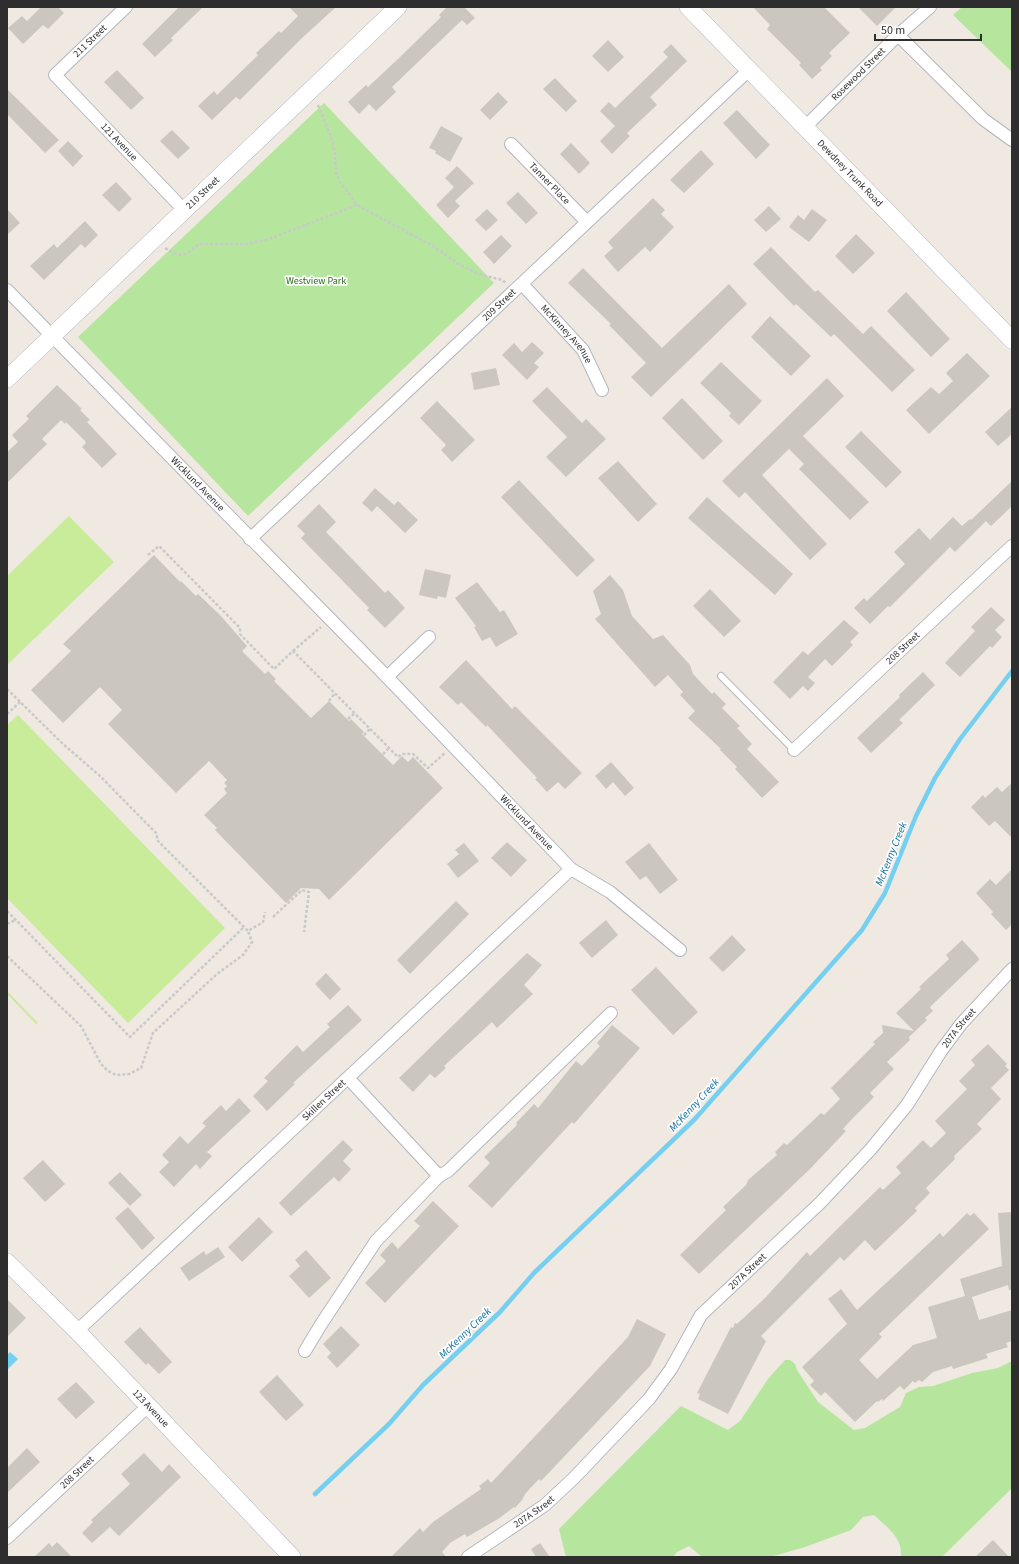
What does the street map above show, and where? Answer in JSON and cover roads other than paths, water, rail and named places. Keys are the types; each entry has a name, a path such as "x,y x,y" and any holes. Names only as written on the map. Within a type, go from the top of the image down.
{"street":[{"name":"211 Street","path":"55,75 126,7"},
{"name":"210 Street","path":"7,379 398,7"},
{"name":"Dewdney Trunk Road","path":"688,7 1012,340"},
{"name":"Rosewood Street","path":"805,127 898,35 930,7"},
{"path":"898,35 983,120 1012,140"},
{"name":"209 Street","path":"250,539 749,70"},
{"name":"121 Avenue","path":"55,75 184,210"},
{"name":"Tanner Place","path":"511,144 588,222"},
{"name":"McKinney Avenue","path":"519,287 582,350 602,390"},
{"name":"Wicklund Avenue","path":"7,290 387,677 571,869 610,892 680,950"},
{"name":"208 Street","path":"794,750 1012,546"},
{"path":"387,677 429,637"},
{"name":"Skillen Street","path":"76,1331 571,869"},
{"name":"207A Street","path":"468,1557 549,1501 649,1399 671,1369 701,1315 825,1198 871,1149 906,1105 961,1024 1012,969"},
{"path":"305,1351 376,1241 439,1176 448,1171 611,1013"},
{"path":"348,1078 439,1176"},
{"name":"123 Avenue","path":"7,1262 76,1331 292,1557"},
{"name":"208 Street","path":"7,1538 147,1407"}],"lane":[{"path":"721,676 794,750"}],"water":[{"path":"10,1352 18,1359 7,1370 7,1355"}],"waterway":[{"name":"McKenny Creek","path":"315,1494 389,1424 423,1385 500,1312 534,1273 694,1120 862,930 885,893 916,816 935,778 960,739 1012,671"}],"park label":[{"name":"Westview Park","path":"316,281"}]}
